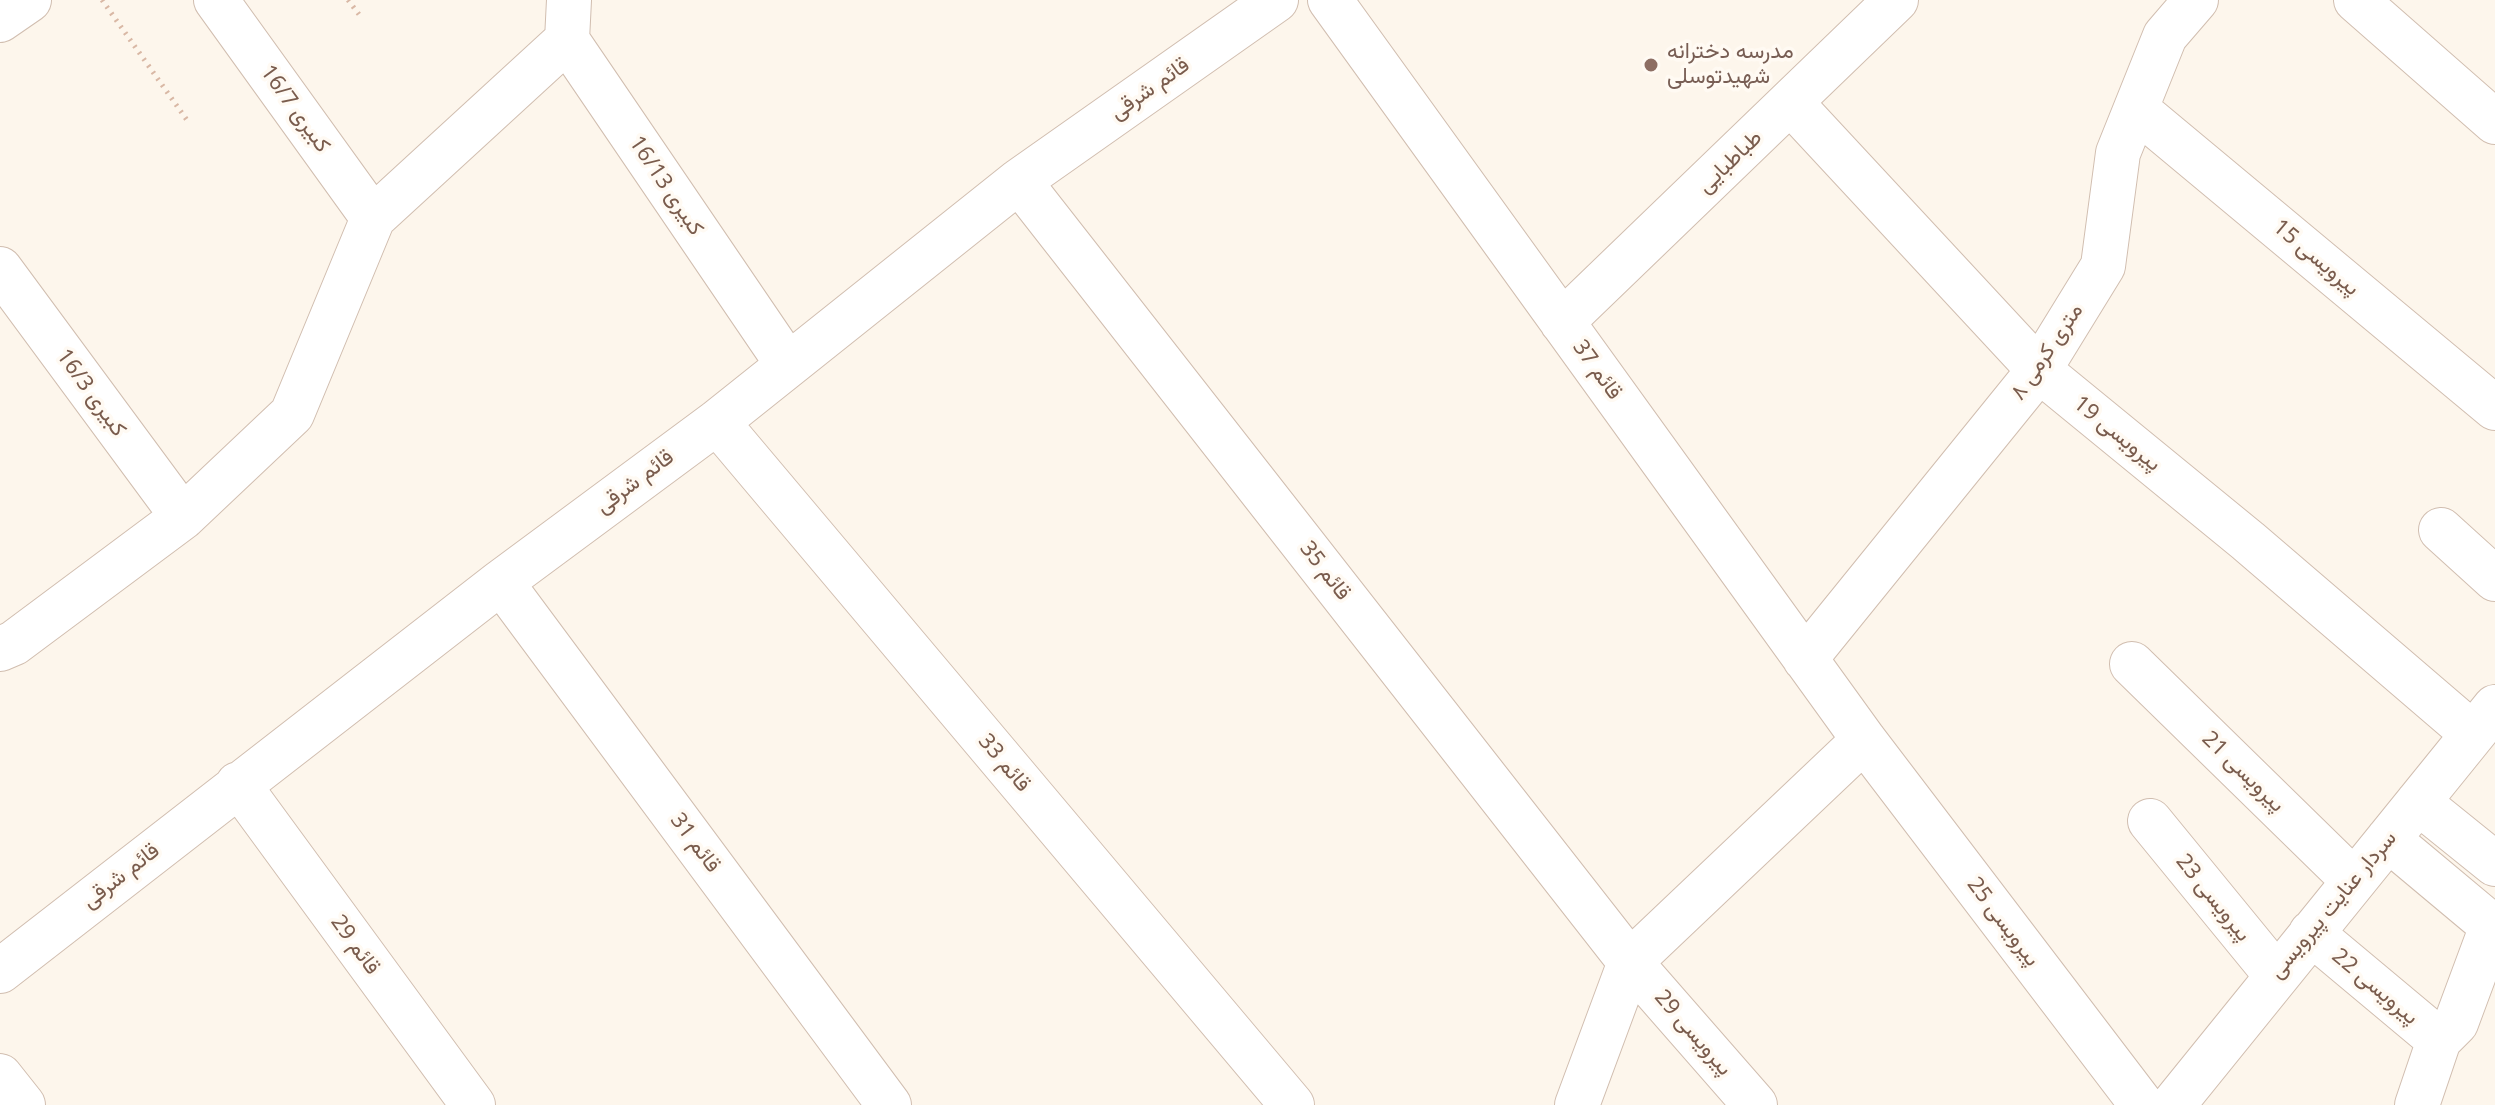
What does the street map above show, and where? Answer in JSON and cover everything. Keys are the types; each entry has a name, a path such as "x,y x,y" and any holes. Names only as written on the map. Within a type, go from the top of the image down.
{"street":[{"path":"0,20 29,0"},
{"name":"کبیری 16/7","path":"216,0 373,218"},
{"name":"قائم شرقی","path":"0,971 501,582 717,422 1019,181 1276,0"},
{"name":"قائم 37","path":"1330,0 1864,740"},
{"name":"طباطبایی","path":"1562,322 1896,0"},
{"name":"۸ متری کرمی","path":"1805,659 2039,370 2103,266 2118,153 2165,36 2196,0"},
{"path":"2356,0 2495,122"},
{"path":"0,649 14,643 183,517 292,414 373,218 568,20"},
{"name":"کبیری 16/13","path":"568,20 788,365"},
{"name":"پیرویسی 19","path":"1791,103 2039,370 2248,541 2484,721"},
{"name":"پیرویسی 15","path":"2136,109 2495,408"},
{"name":"قائم 35","path":"1019,181 1630,962"},
{"name":"کبیری 16/3","path":"0,269 183,517"},
{"name":"قائم 33","path":"717,422 1292,1105"},
{"path":"2441,530 2495,579"},
{"name":"قائم 31","path":"501,582 889,1105"},
{"name":"پیرویسی 21","path":"2132,664 2354,881"},
{"name":"سردار عنایت پیرویسی","path":"2173,1105 2484,721"},
{"path":"1577,1105 1630,962 1864,740"},
{"name":"پیرویسی 25","path":"1864,740 2142,1105"},
{"name":"قائم 29","path":"238,784 473,1105"},
{"path":"2418,802 2495,864"},
{"name":"پیرویسی 23","path":"2150,821 2276,975"},
{"path":"2388,839 2492,926 2456,1023 2439,1040 2417,1105"},
{"name":"پیرویسی 22","path":"2311,933 2439,1040"},
{"name":"پیرویسی 29","path":"1630,962 1755,1105"},
{"path":"0,1076 23,1105"}],"path":[{"path":"102,0 189,123"},
{"path":"348,0 361,17"}],"place":[{"name":"مدرسه دخترانه شهیدتوسلی","path":"1651,65"}]}
